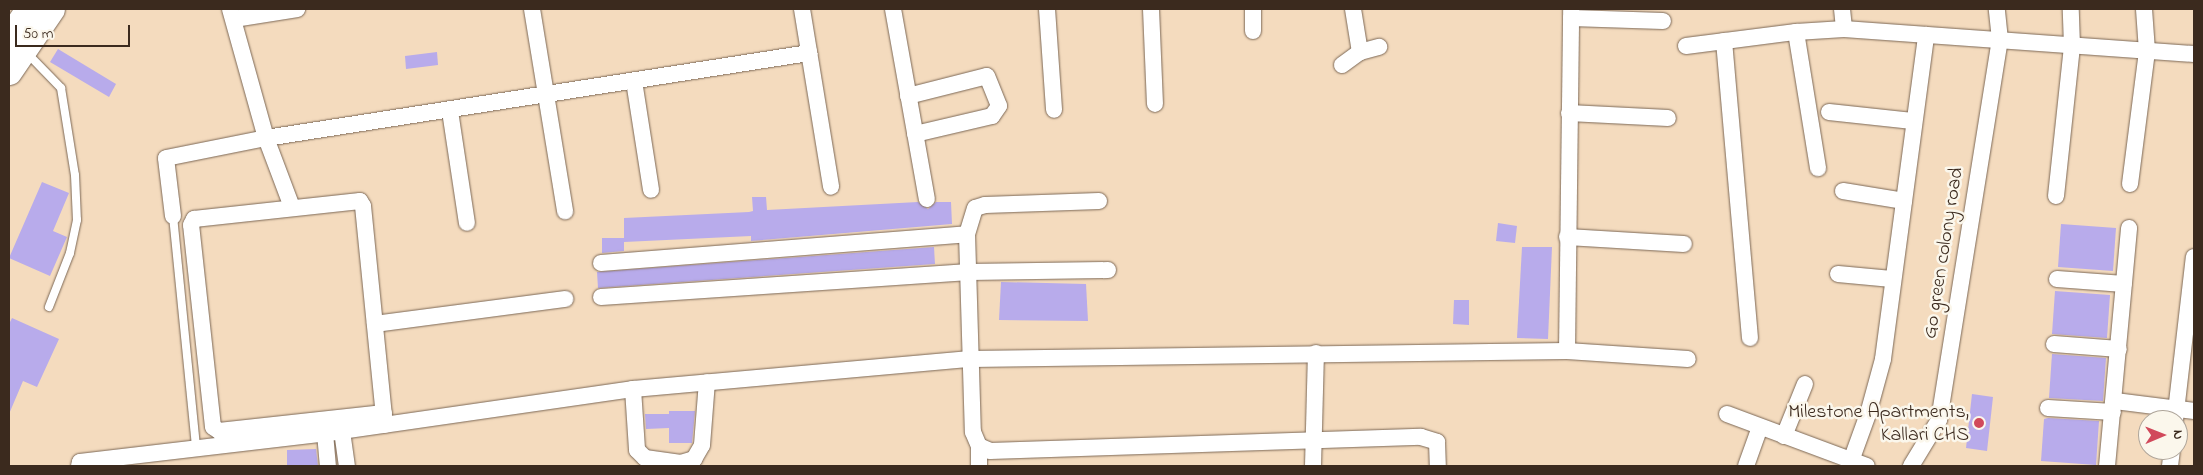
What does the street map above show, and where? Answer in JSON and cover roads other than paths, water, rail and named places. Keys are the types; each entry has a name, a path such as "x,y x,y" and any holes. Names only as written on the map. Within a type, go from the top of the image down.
{"main road":[{"path":"9,72 16,43 28,9"},
{"path":"16,43 52,9"}],"street":[{"path":"292,207 266,138 232,14 297,9"},
{"path":"532,9 548,96 565,211"},
{"path":"802,9 831,187"},
{"path":"893,9 926,199"},
{"path":"1047,9 1054,110"},
{"path":"1151,9 1155,104"},
{"path":"1253,31 1254,9"},
{"path":"1353,9 1360,52"},
{"path":"1842,9 1844,29"},
{"name":"Go green colony road","path":"1911,466 1939,420 2000,40 1997,9"},
{"path":"2056,196 2072,46 2071,9"},
{"path":"2130,184 2147,51 2144,9"},
{"path":"1567,351 1571,14 1663,21"},
{"path":"1686,46 1796,32 1844,29 2194,54"},
{"path":"1796,32 1818,168"},
{"path":"1840,461 1868,414 1883,359 1913,120 1926,35"},
{"path":"1724,41 1750,338"},
{"path":"1342,65 1360,52 1379,47"},
{"path":"172,216 166,158 266,138 548,96 809,53"},
{"path":"908,96 987,76 999,106 992,116 915,134"},
{"path":"634,81 651,190"},
{"path":"450,111 467,223"},
{"path":"1828,112 1913,120"},
{"path":"1569,113 1668,118"},
{"path":"1843,191 1904,201"},
{"path":"385,419 360,201 194,219 191,225 213,427 219,431 385,419 633,389 971,359 1567,351 1688,359"},
{"path":"979,466 979,446 973,432 967,234 975,208 985,205 1099,201"},
{"path":"2108,466 2129,228"},
{"path":"601,263 967,234"},
{"path":"1567,237 1684,244"},
{"path":"2177,410 2194,257"},
{"path":"601,297 968,272 1108,270"},
{"path":"1838,274 1892,279"},
{"path":"2057,279 2124,284"},
{"path":"375,324 565,299"},
{"path":"2054,344 2119,349"},
{"path":"1313,466 1316,353"},
{"path":"633,389 637,450 646,458 681,463 694,458 702,446 707,382"},
{"path":"1784,436 1804,384"},
{"path":"2048,408 2114,406 2142,410"},
{"path":"1727,414 1784,436 1840,461 1867,466"},
{"path":"79,466 80,462 342,431 385,419"},
{"path":"1746,466 1760,427"},
{"path":"342,431 347,466"},
{"path":"325,433 328,466"},
{"path":"979,446 990,451 1432,438 1437,442 1438,466"}],"lane":[{"path":"16,43 61,88 72,142 77,220 70,254 49,307"},
{"path":"172,216 196,448"}],"place":[{"name":"Milestone Apartments, Kallari CHS","path":"1979,423"}]}
